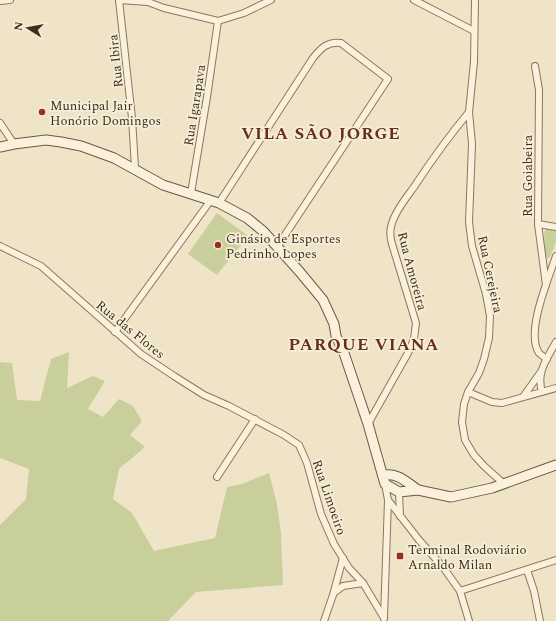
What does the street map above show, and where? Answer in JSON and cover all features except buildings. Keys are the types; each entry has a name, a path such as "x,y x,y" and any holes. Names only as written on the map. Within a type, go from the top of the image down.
{"main road":[{"path":"0,147 46,140 93,150 135,168 149,178 163,185 215,202 247,218 263,231 299,271 322,300 334,324 336,336 344,353 368,424 384,480 400,492 418,490 451,497 477,492 504,484 556,465"},
{"path":"379,462 418,490"},
{"path":"384,480 391,474 396,475"},
{"path":"396,475 400,492"}],"street":[{"path":"0,1 10,0"},
{"path":"119,0 148,1 164,8 218,21 244,13 271,0"},
{"name":"Rua Ibira","path":"119,0 132,118 135,168"},
{"path":"414,0 474,31"},
{"name":"Rua Cerejeira","path":"474,0 474,62 469,112 472,144 469,222 472,246 486,294 490,316 489,338 484,359 479,374 468,392 464,404 462,422 465,440 474,455 504,484"},
{"name":"Rua Igarapava","path":"191,193 218,21"},
{"path":"115,332 215,202 313,58 326,45 333,42 341,43 388,79 277,247"},
{"name":"Rua Goiabeira","path":"535,66 539,90 538,224 546,285"},
{"name":"Rua Amoreira","path":"368,424 408,354 414,338 416,323 392,244 389,232 391,224 396,213 428,166 469,112"},
{"path":"0,123 14,144"},
{"path":"538,224 556,227"},
{"name":"Rua das Flores","path":"0,246 41,266 141,354 204,395 254,419"},
{"path":"546,359 539,353 536,343 536,319 556,256"},
{"path":"523,397 541,371 556,342"},
{"path":"541,371 539,384 542,392"},
{"path":"468,392 492,402 502,403 556,388"},
{"path":"217,477 254,419"},
{"name":"Rua Limoeiro","path":"254,419 299,445 307,463 321,514 327,529 349,568 363,583 385,619"},
{"path":"384,480 388,500 385,619"},
{"path":"400,492 400,516"},
{"path":"388,500 419,540 443,567 460,591 469,621"},
{"path":"324,621 343,558"},
{"path":"460,591 556,560"},
{"path":"527,570 534,591 540,621"},
{"path":"333,595 343,586 363,583"}],"green space":[{"name":"Ginásio de Esportes Pedrinho Lopes","path":"217,213 248,236 217,275 188,254"},
{"path":"546,229 556,231 556,242 550,257 547,258 545,256 544,233"},
{"path":"69,352 67,388 93,376 105,381 88,409 103,417 119,399 133,406 142,421 130,435 145,447 119,469 113,499 132,513 154,551 215,538 227,487 242,484 269,473 277,504 281,533 283,585 196,592 168,621 0,621 0,525 26,499 29,469 0,458 0,362 12,363 17,400 40,401 51,359"}],"place":[{"name":"Municipal Jair Honório Domingos","path":"42,112"},
{"name":"Ginásio de Esportes Pedrinho Lopes","path":"218,245"},
{"name":"Terminal Rodoviário Arnaldo Milan","path":"400,556"}],"district":[{"name":"VILA SÃO JORGE","path":"321,133"},
{"name":"PARQUE VIANA","path":"364,344"}]}
